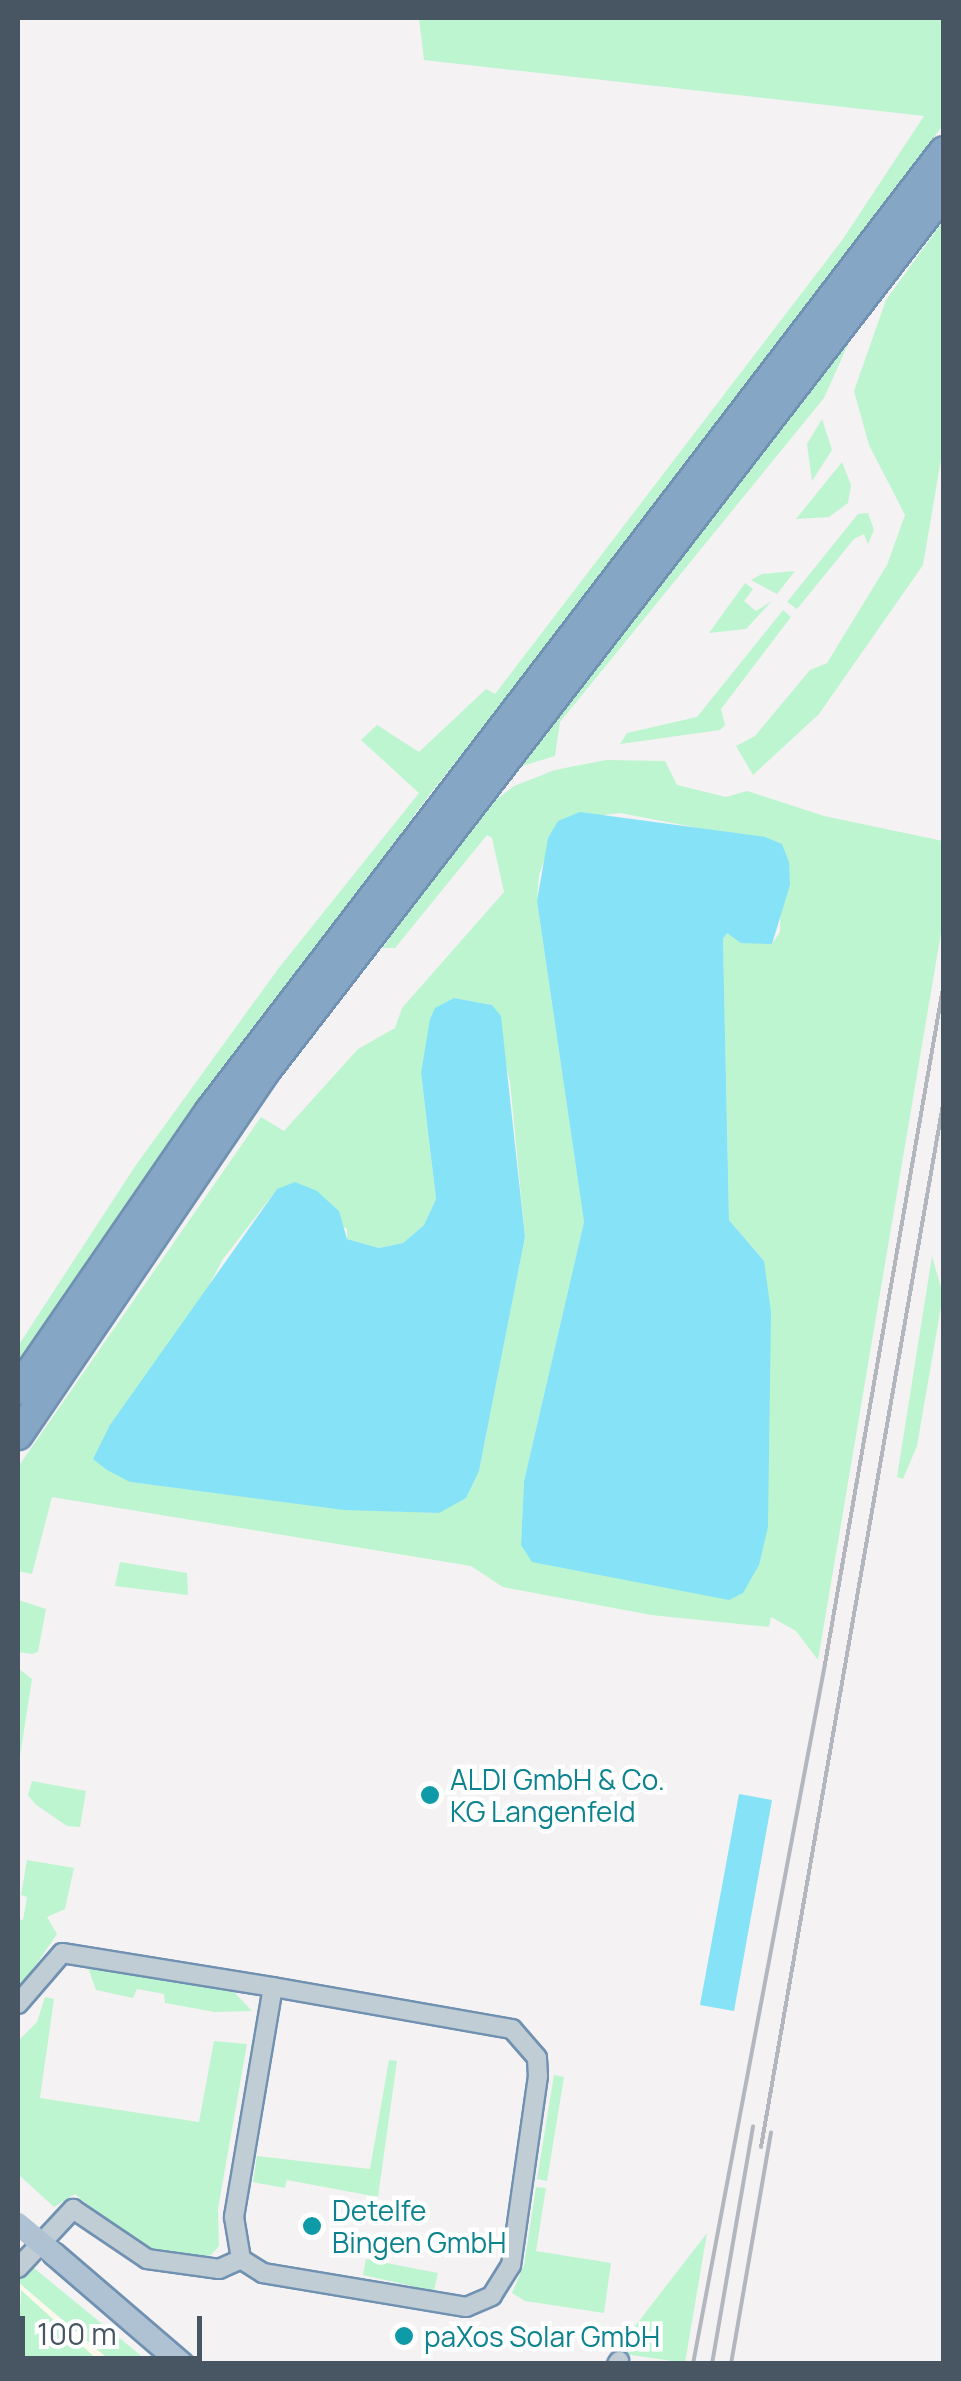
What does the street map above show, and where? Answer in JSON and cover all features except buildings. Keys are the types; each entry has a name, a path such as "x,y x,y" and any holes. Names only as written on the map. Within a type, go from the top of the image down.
{"highway":[{"path":"18,1390 210,1111 944,151"},
{"path":"18,1435 267,1068 944,192"}],"main road":[{"path":"18,2224 182,2364"}],"street":[{"path":"18,2004 62,1953 272,1987 512,2029 532,2048 538,2076 510,2266 492,2296 466,2307 263,2272 241,2259 234,2217 272,1987"},
{"path":"18,2268 74,2209 147,2260 219,2269 241,2259"}],"shaded area":[{"path":"18,2282 113,2363 18,2363"}],"green space":[{"path":"419,18 943,18 943,125 736,406 427,798 139,1188 18,1367 18,1346 136,1165 278,969 419,793 361,740 377,725 419,752 486,689 495,694 843,239 924,116 424,60"},
{"path":"943,221 943,448 923,565 819,714 753,775 736,746 755,736 810,670 827,663 887,565 905,515 869,445 854,391 886,300"},
{"path":"850,340 824,398 560,722 555,756 509,770"},
{"path":"822,419 832,450 812,481 807,444"},
{"path":"842,462 851,485 848,503 829,517 796,519"},
{"path":"868,513 874,530 868,544 864,534 854,539 797,609 787,602 858,514"},
{"path":"795,571 777,594 751,580 762,574"},
{"path":"745,583 753,589 744,601 756,611 772,601 746,629 709,633"},
{"path":"783,610 791,617 721,709 725,725 720,730 620,744 627,733 697,717"},
{"path":"606,760 665,761 677,785 726,797 747,791 824,816 943,841 943,921 818,1660 796,1631 771,1617 769,1627 651,1615 503,1587 471,1566 52,1497 32,1574 18,1571 18,1467 261,1117 284,1131 358,1049 395,1028 402,1008 504,892 492,838 487,835 395,948 382,948 492,803 514,786 555,770","holes":["620,813 782,844 780,932 772,944 727,933 723,939 729,1220 764,1261 521,1545 524,1481 584,1222 537,901 539,875 558,821","454,998 492,1005 510,1082 525,1237 479,1471 439,1513 344,1509 130,1482 192,1317 223,1259 277,1189 347,1229 347,1239 379,1248 403,1243 424,1225 436,1199 421,1073"]},
{"path":"932,1256 943,1295 917,1446 903,1479 897,1477"},
{"path":"120,1562 187,1573 188,1595 115,1586"},
{"path":"18,1600 46,1609 38,1652 32,1654 18,1652"},
{"path":"18,1668 32,1679 18,1769"},
{"path":"32,1781 86,1791 80,1827 67,1826 35,1804 28,1795"},
{"path":"27,1860 74,1868 65,1909 47,1917 57,1934 18,1991 18,1919 23,1920 27,1897 21,1895"},
{"path":"88,1968 234,1992 252,2011 215,2012 165,2003 164,1994 137,1989 133,1998 96,1990"},
{"path":"45,1997 54,1999 40,2098 199,2122 214,2041 247,2044 218,2209 219,2246 212,2254 202,2259 135,2245 75,2194 54,2207 18,2174 18,2041 37,2022"},
{"path":"389,2060 397,2061 378,2197 287,2180 285,2188 253,2182 257,2156 370,2169"},
{"path":"554,2075 564,2077 547,2181 537,2179"},
{"path":"536,2187 546,2188 536,2251 611,2263 604,2313 525,2301 512,2293 524,2265"},
{"path":"707,2233 685,2363 625,2354 622,2343"},
{"path":"18,2255 150,2363 113,2363 18,2282"},
{"path":"366,2259 438,2273 434,2291 363,2275"},
{"path":"21,2290 101,2363 18,2363"}],"water":[{"path":"580,812 765,837 782,844 789,862 790,885 772,944 741,943 727,933 723,939 729,1220 764,1261 771,1312 768,1527 759,1565 743,1593 729,1600 532,1562 521,1545 524,1481 584,1222 537,901 548,838 558,821"},
{"path":"454,998 492,1005 501,1016 525,1237 479,1471 466,1498 439,1513 344,1510 130,1482 107,1470 93,1459 110,1425 277,1189 295,1182 317,1191 339,1211 347,1239 379,1248 403,1243 424,1225 436,1199 421,1073 430,1019 435,1008"},
{"path":"739,1794 772,1800 734,2011 700,2005"}],"railway":[{"path":"693,2364 825,1664 944,982"},
{"path":"761,2147 944,1098"},
{"path":"712,2364 753,2127"},
{"path":"731,2364 771,2132"}],"place":[{"name":"ALDI GmbH & Co. KG Langenfeld","path":"430,1795"},
{"name":"Detelfe Bingen GmbH","path":"312,2226"},
{"name":"paXos Solar GmbH","path":"404,2336"}]}
